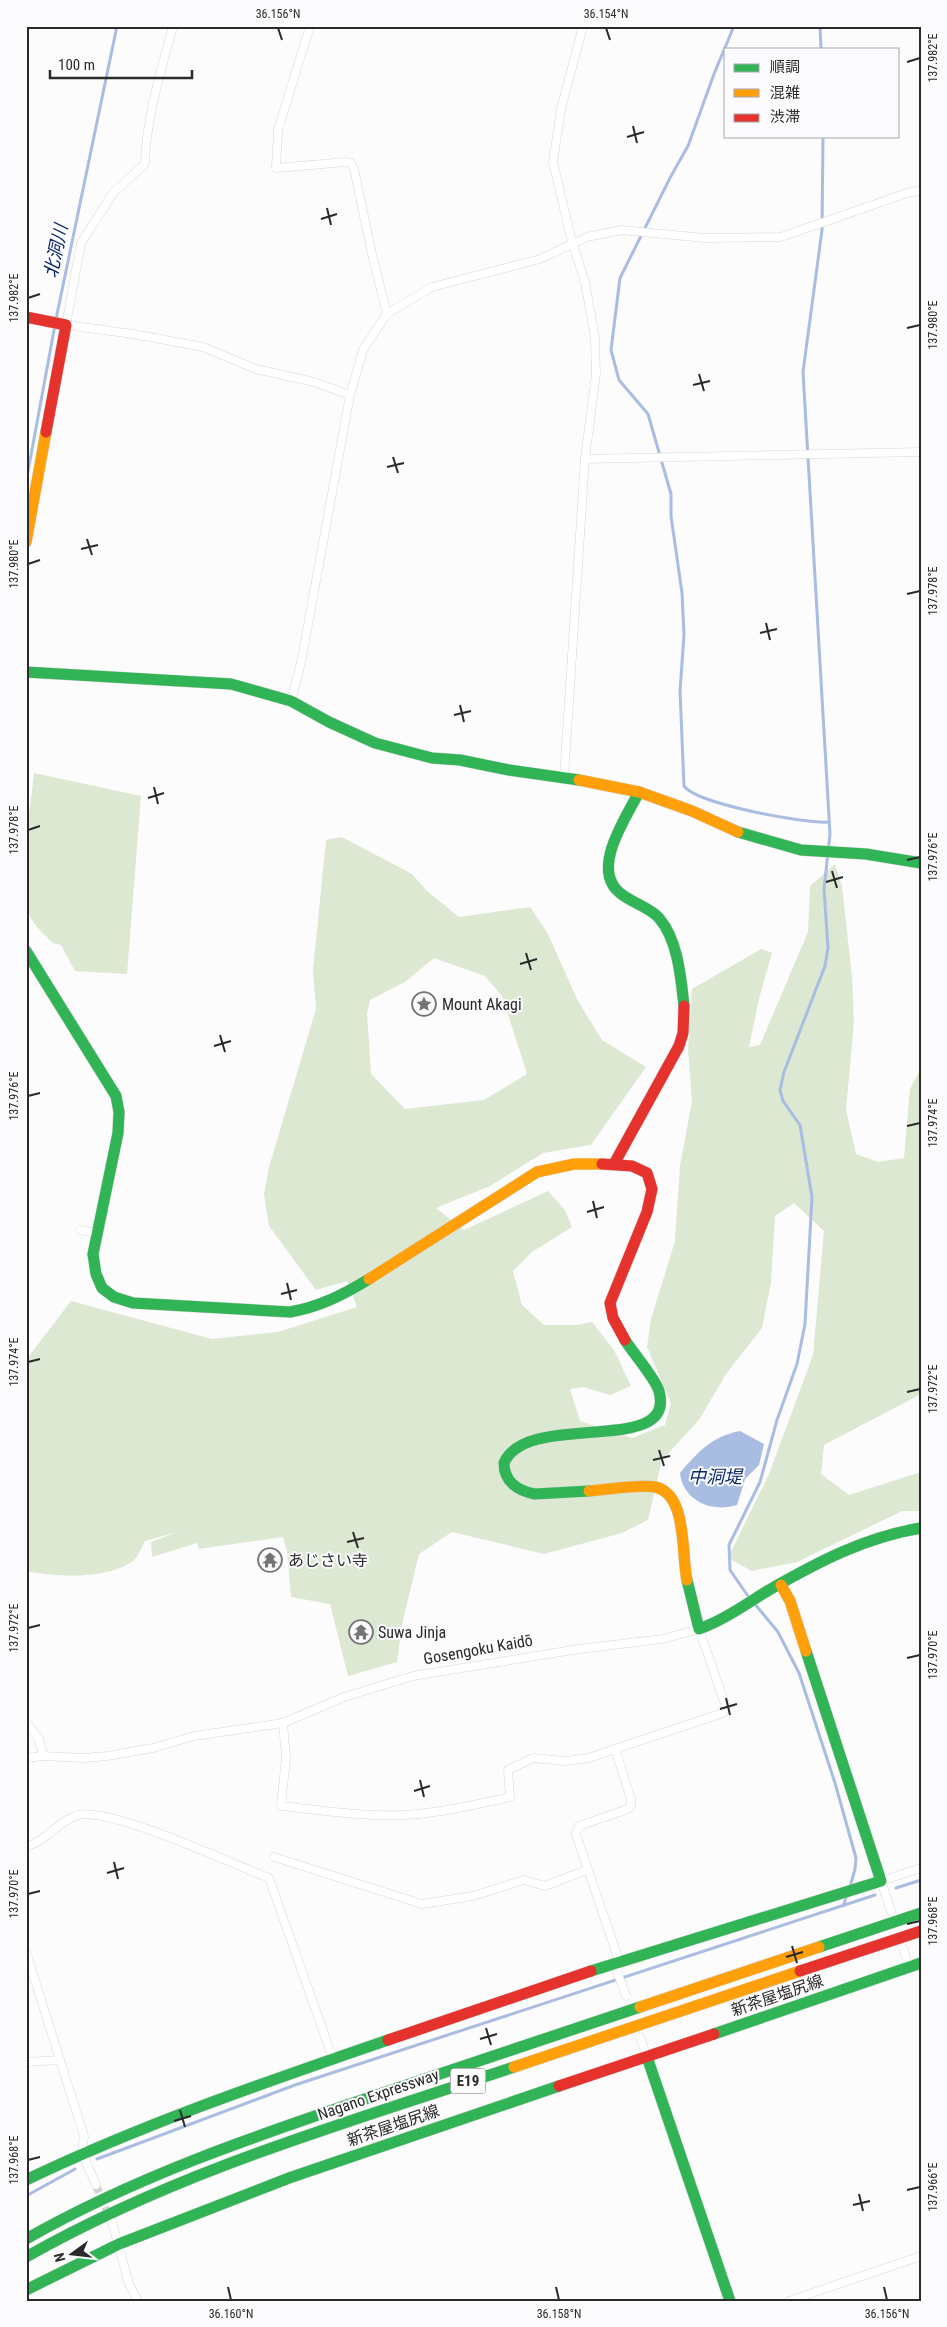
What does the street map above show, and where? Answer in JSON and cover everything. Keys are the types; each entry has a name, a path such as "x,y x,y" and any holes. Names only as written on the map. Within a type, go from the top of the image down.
{"main road":[{"path":"26,317 66,324 26,542"},
{"path":"26,672 231,684 291,701 329,722 374,743 432,758 460,760 509,770 564,777 639,792 692,811 738,832 801,850 866,854 921,863"},
{"path":"614,1164 674,1056 683,1035 685,1018 681,979 668,929 658,917 621,894 611,882 608,870 611,853 639,792"},
{"path":"26,952 116,1096 119,1112 118,1133 93,1254 97,1282 111,1296 120,1301 290,1312 313,1308 341,1296 537,1172 574,1164 614,1164 632,1166 647,1173 652,1189 647,1212 614,1289 610,1303 613,1318 620,1333 658,1388 661,1398 659,1408 654,1417 638,1426 556,1435 520,1444 513,1448 507,1456 504,1467 505,1476 509,1484 526,1494 654,1487 668,1492 675,1502 679,1516 686,1574 699,1629"},
{"name":"Gosengoku Kaidō","path":"699,1629 713,1624 865,1540 900,1530 921,1528"},
{"path":"26,2180 82,2153 174,2115 333,2059 617,1965 881,1881 790,1601 781,1585"},
{"name":"Nagano Expressway","path":"26,2239 111,2194 168,2169 246,2139 921,1914"},
{"name":"Nagano Expressway","path":"26,2257 118,2209 174,2184 251,2155 440,2090 921,1931"},
{"name":"新茶屋塩尻線","path":"26,2290 119,2244 289,2178 921,1963"},
{"path":"647,2057 730,2301"}],"street":[{"path":"173,26 148,136 145,164 114,194 81,243 66,324 203,347 256,370 314,382 350,395"},
{"path":"310,26 278,130 276,168 351,163 388,314"},
{"path":"564,777 585,459 596,374 595,338 585,282 572,242 553,162 553,151 583,26"},
{"path":"291,701 301,663 350,395 363,350 388,314 432,287 540,258 586,237 621,230 705,238 781,237 907,193 921,190"},
{"path":"585,459 921,452"},
{"path":"80,1230 96,1233"},
{"path":"283,1723 286,1758 281,1806 337,1812 403,1815 510,1797 508,1770 533,1758 566,1761 589,1758 723,1713 726,1707 699,1629"},
{"name":"Gosengoku Kaidō","path":"26,1758 43,1756 84,1758 153,1748 194,1736 283,1723 344,1697 413,1676 579,1649 663,1639 699,1629"},
{"path":"26,1722 39,1739 43,1756"},
{"path":"614,1749 632,1799 631,1805 628,1809 579,1826 576,1834 626,1996"},
{"path":"26,1847 44,1838 64,1822 78,1815 94,1814 140,1826 269,1878 333,2059"},
{"path":"274,1857 422,1904 472,1896 524,1880 545,1886 586,1870"},
{"path":"891,1911 881,1881 921,1868"},
{"path":"903,1948 909,1967"},
{"path":"26,1952 84,2136 82,2153 96,2185"},
{"path":"640,2037 647,2057"},
{"path":"26,2062 60,2060"},
{"path":"112,2222 129,2284 138,2301"},
{"path":"789,2301 921,2256"}],"green space":[{"path":"34,773 141,796 127,974 75,971 61,945 53,943 32,920 27,907 25,870"},
{"path":"342,837 412,874 427,891 459,917 530,907 547,932 578,1001 602,1040 646,1067 591,1145 543,1153 490,1186 436,1208 464,1230 548,1191 565,1210 572,1227 532,1252 513,1271 522,1305 544,1325 578,1325 592,1322 614,1350 631,1386 610,1395 583,1387 570,1389 580,1421 632,1438 665,1425 671,1403 647,1347 651,1319 675,1241 680,1166 692,1101 688,1050 692,989 761,949 772,953 759,999 749,1047 760,1045 808,932 810,886 835,864 842,886 852,977 854,1023 846,1110 856,1154 878,1162 904,1158 910,1089 921,1068 921,1394 824,1445 821,1474 849,1495 921,1472 921,1511 902,1511 797,1562 752,1571 728,1558 769,1474 813,1355 824,1231 794,1203 775,1216 771,1283 762,1328 726,1374 699,1420 662,1460 648,1520 622,1533 544,1554 452,1532 419,1554 403,1620 397,1662 348,1676 330,1604 291,1597 287,1551 283,1537 199,1549 197,1543 152,1557 151,1542 177,1532 145,1541 133,1561 109,1571 81,1575 52,1575 26,1571 26,1360 71,1301 212,1339 278,1332 357,1307 347,1281 316,1290 269,1226 264,1194 269,1167 316,1009 313,970 326,840","holes":["434,958 485,976 502,996 527,1074 484,1100 405,1109 371,1074 367,1013 370,1000 405,982"]}],"water":[{"name":"中洞堤","path":"740,1431 764,1444 759,1465 745,1479 737,1505 727,1507 709,1506 693,1498 682,1483 680,1473 693,1458 713,1441 730,1433"}],"waterway":[{"name":"北洞川","path":"56,319 117,26"},
{"path":"725,48 734,26"},
{"path":"820,26 821,48"},
{"path":"724,50 688,146 620,278 611,350 619,380 648,414 671,494 671,516 682,593 684,635 680,691 684,786 693,793 709,800 752,812 798,820 829,822"},
{"path":"750,1599 730,1570 729,1545 760,1482 777,1420 797,1364 805,1324 812,1197 800,1125 783,1101 780,1090 784,1072 825,966 828,948 824,889 830,834 803,372 822,230 823,138"},
{"name":"北洞川","path":"26,482 55,325"},
{"path":"754,1603 778,1632 799,1673 835,1783 856,1858 850,1887"},
{"path":"896,1888 921,1880"},
{"path":"843,1906 847,1895"},
{"path":"97,2159 295,2085 875,1895"},
{"path":"26,2196 75,2169"}],"tunnel":[{"path":"96,2185 109,2216"}],"traffic: fast":[{"path":"26,672 231,684 291,701 329,722 375,743 432,758 460,760 509,770 579,780"},
{"path":"639,792 613,843 608,871 612,883 620,893 655,914 665,927 677,960 684,1006"},
{"path":"738,832 801,850 866,854 921,863"},
{"path":"26,951 116,1096 119,1112 118,1133 93,1254 96,1274 102,1288 114,1297 133,1303 290,1312 331,1300 369,1279"},
{"path":"589,1491 529,1493 518,1488 509,1480 504,1463 518,1447 540,1438 624,1429 646,1423 658,1411 659,1391 657,1386 625,1340"},
{"path":"687,1580 699,1629 726,1616 824,1560 861,1544 900,1532 921,1528"},
{"path":"591,1971 881,1881 806,1651"},
{"path":"819,1947 921,1913"},
{"path":"714,2034 921,1963"},
{"path":"26,2239 109,2196 238,2143 640,2007"},
{"path":"26,2180 160,2122 388,2040"},
{"path":"647,2057 730,2301"},
{"path":"26,2257 84,2226 204,2173 327,2128 514,2067"},
{"path":"26,2290 119,2244 289,2178 559,2086"}],"traffic: slow":[{"path":"26,542 46,432"},
{"path":"579,780 639,792 692,811 738,832"},
{"path":"369,1279 537,1172 574,1164 602,1164"},
{"path":"589,1491 648,1486 666,1492 673,1501 678,1513 687,1580"},
{"path":"781,1585 790,1601 806,1651"},
{"path":"640,2007 819,1947"},
{"path":"514,2067 800,1971"}],"traffic: jam":[{"path":"26,317 66,325 46,432"},
{"path":"614,1164 679,1046 683,1033 684,1006"},
{"path":"602,1164 632,1166 647,1173 652,1189 647,1212 610,1303 613,1318 625,1340"},
{"path":"800,1971 921,1931"},
{"path":"388,2040 591,1971"},
{"path":"559,2086 714,2034"}],"place":[{"name":"Mount Akagi","path":"424,1004"},
{"name":"あじさい寺","path":"270,1560"},
{"name":"Suwa Jinja","path":"361,1632"}]}
